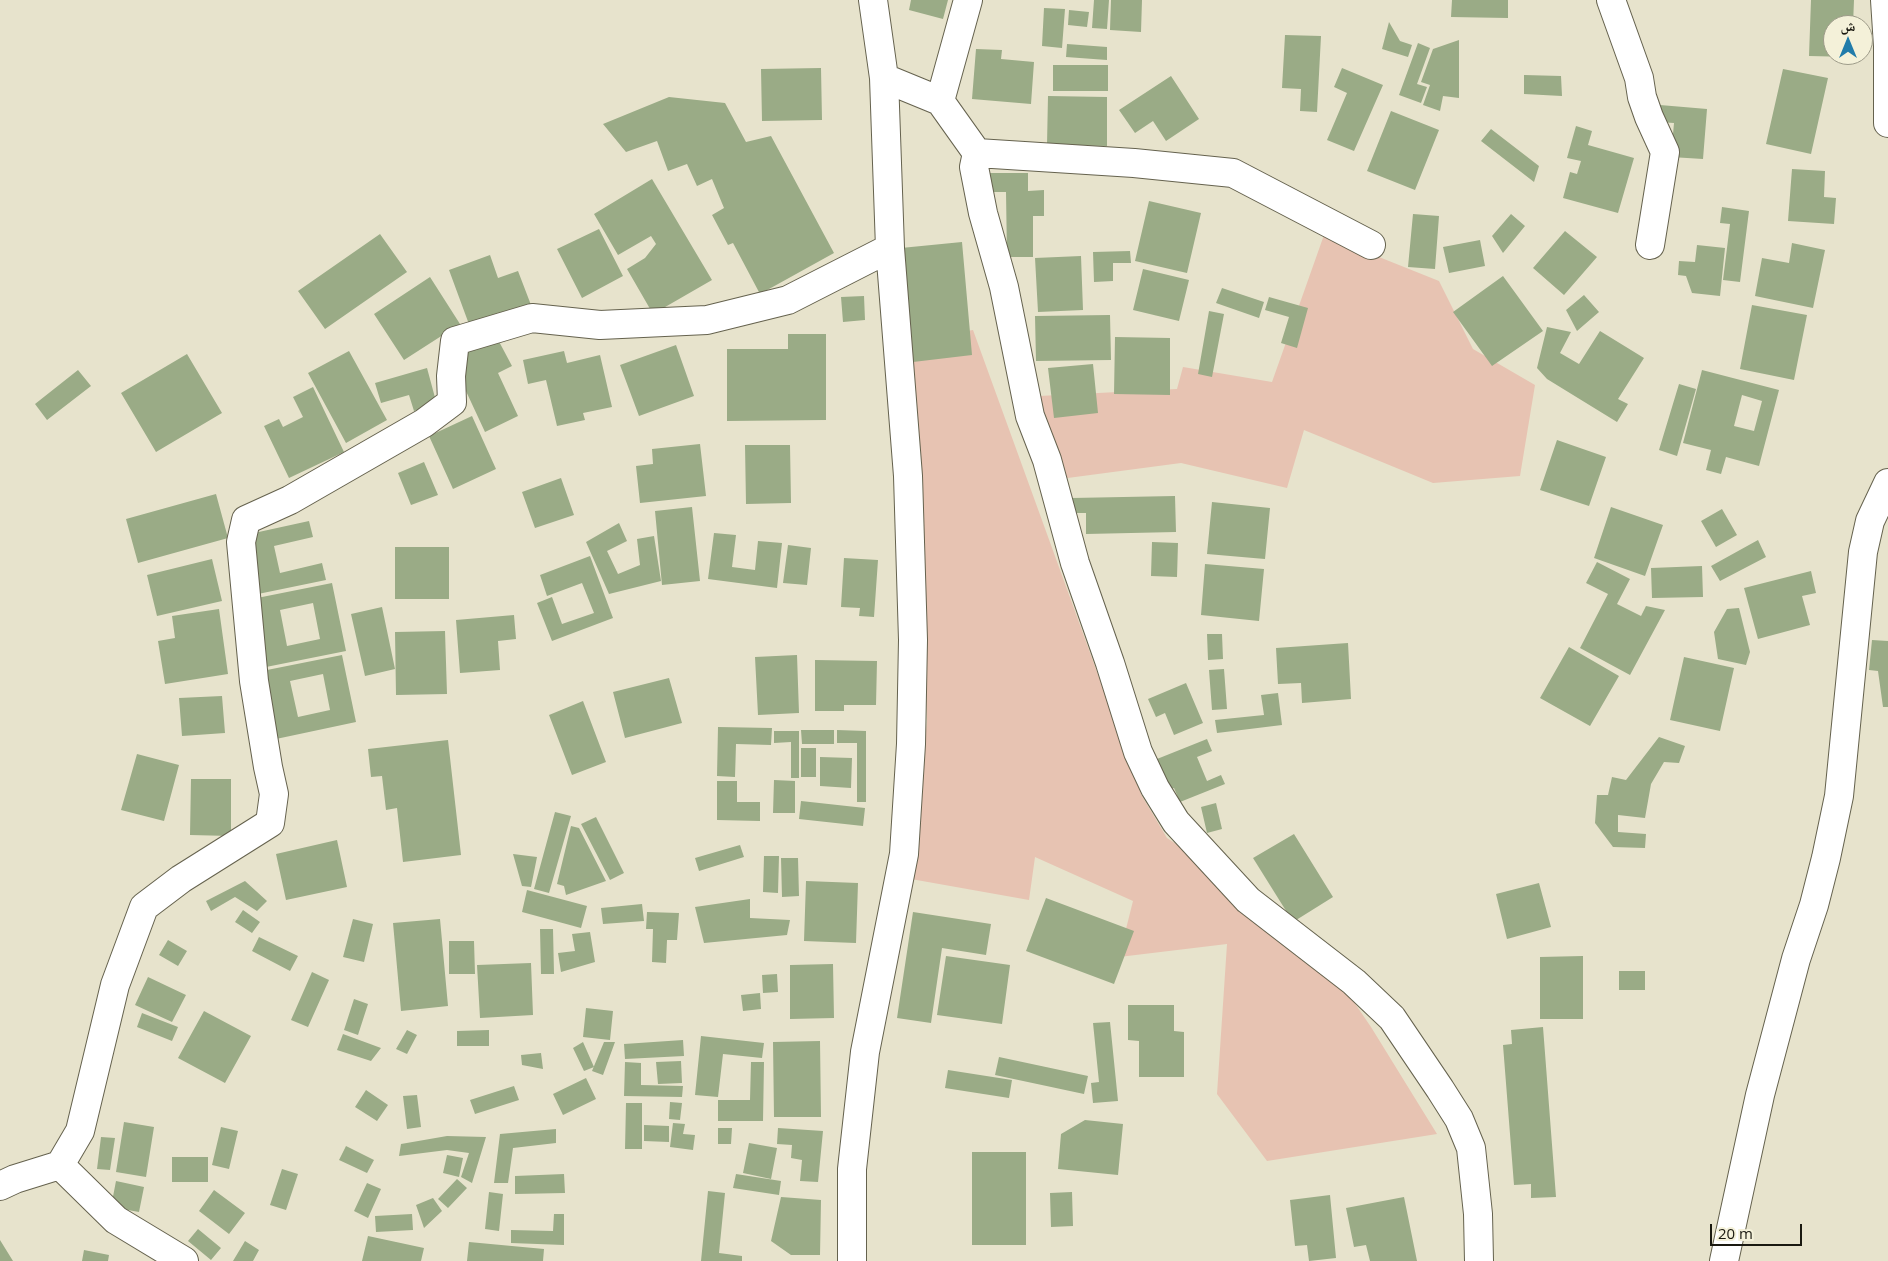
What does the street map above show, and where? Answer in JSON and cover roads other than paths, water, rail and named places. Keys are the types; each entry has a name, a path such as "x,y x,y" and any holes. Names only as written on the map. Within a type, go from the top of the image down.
{"street":[{"path":"852,1261 853,1159 866,1052 904,854 911,744 913,640 908,476 890,248 884,78 873,0"},
{"path":"940,101 968,0"},
{"path":"1611,0 1640,78 1642,97 1649,117 1665,152 1650,245"},
{"path":"1885,0 1888,123"},
{"path":"884,78 940,101 977,153 974,167 983,213 1004,287 1030,416 1047,460 1075,563 1110,663 1138,752 1155,788 1176,822 1248,900 1354,982 1392,1018 1459,1119 1471,1148 1478,1214 1479,1261"},
{"path":"977,153 1134,163 1233,173 1371,245"},
{"path":"0,1186 15,1178 60,1165 80,1131 115,985 144,907 181,879 270,823 274,794 254,681 241,542 246,520 298,496 424,423 452,402 451,376 455,340 532,318 600,325 707,320 788,300 890,248"},
{"path":"1723,1260 1765,1076 1796,959 1814,905 1826,858 1838,796 1863,552 1870,521 1888,483"},
{"path":"60,1165 116,1220 184,1261"}]}
